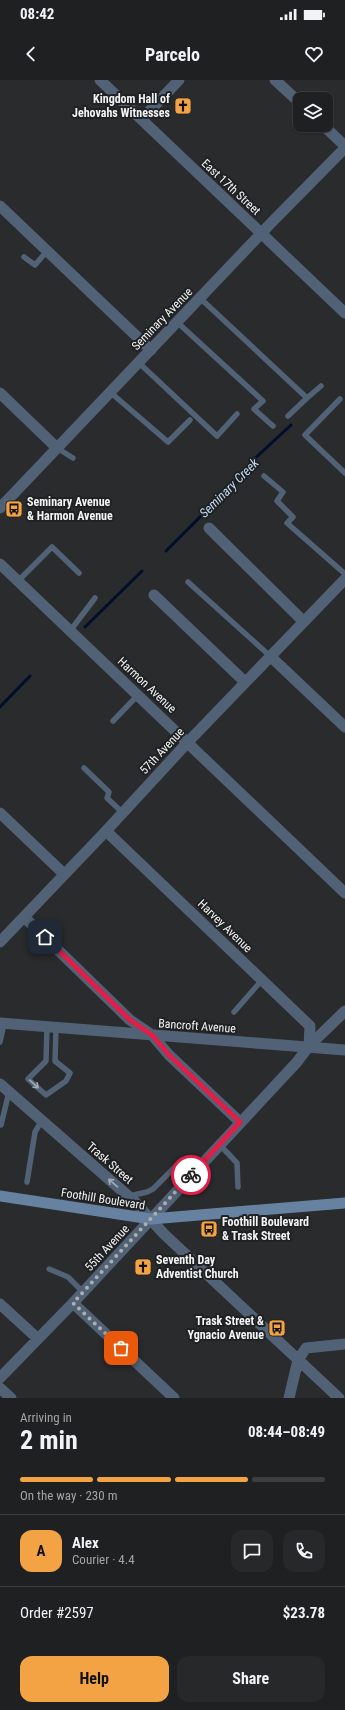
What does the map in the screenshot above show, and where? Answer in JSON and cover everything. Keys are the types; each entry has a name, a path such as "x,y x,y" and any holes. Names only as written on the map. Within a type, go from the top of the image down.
{"main road":[{"name":"Foothill Boulevard","path":"0,1196 151,1219 345,1203"}],"street":[{"name":"East 17th Street","path":"100,80 345,312"},
{"path":"142,119 179,80"},
{"path":"275,80 293,97"},
{"path":"330,132 345,147"},
{"name":"Seminary Avenue","path":"0,508 261,233 345,147"},
{"path":"0,206 151,350"},
{"path":"0,393 57,448"},
{"path":"209,528 303,621"},
{"name":"Harmon Avenue","path":"0,564 345,893"},
{"name":"57th Avenue","path":"0,942 245,682 345,579"},
{"path":"154,595 245,682"},
{"path":"270,656 345,727"},
{"path":"0,813 64,874"},
{"name":"Harvey Avenue","path":"106,831 310,1026 308,1046"},
{"path":"24,917 130,1020 152,1035 169,1055 240,1122"},
{"name":"55th Avenue","path":"0,1378 37,1338 73,1303 219,1144 297,1062 308,1046 345,1011"},
{"name":"Bancroft Avenue","path":"2,1024 345,1050"},
{"name":"Trask Street","path":"0,1084 128,1196 164,1234 339,1398"},
{"path":"73,1303 174,1398"},
{"path":"0,1304 37,1338"},
{"path":"290,1398 298,1360 306,1348 345,1344"},
{"path":"0,1388 11,1398"}],"lane":[{"path":"24,257 35,265 47,251"},
{"path":"200,298 307,398"},
{"path":"177,322 263,401 254,409 273,426"},
{"path":"138,362 217,436 238,414"},
{"path":"288,416 321,386"},
{"path":"110,392 168,442 190,420"},
{"path":"340,399 305,435 345,473"},
{"path":"57,448 73,458"},
{"path":"264,476 283,492 277,501 293,517 287,523 345,574"},
{"path":"18,581 52,547 79,573"},
{"path":"188,582 270,656"},
{"path":"70,631 95,598"},
{"path":"113,721 138,695"},
{"path":"84,768 108,792 107,798 123,813"},
{"path":"234,1012 262,980"},
{"path":"0,1042 2,1024"},
{"path":"52,1027 54,1061 70,1072 66,1081 46,1095 28,1078 46,1061 52,1027"},
{"path":"0,1125 9,1092"},
{"path":"27,1182 35,1132 42,1120"},
{"path":"219,1144 237,1162 238,1187"},
{"path":"128,1196 147,1192 153,1188 182,1160 194,1172"},
{"path":"49,1269 68,1276 83,1292"}],"waterway":[{"name":"Seminary Creek","path":"166,551 245,474 251,462 291,425"},
{"name":"Seminary Creek","path":"85,627 142,571"},
{"name":"Seminary Creek","path":"0,707 30,676"}],"way so far":[{"path":"121,1348 73,1303 191,1175"}],"place":[{"name":"Kingdom Hall of Jehovahs Witnesses","path":"183,106"},
{"name":"Seminary Avenue & Harmon Avenue","path":"14,509"},
{"name":"Foothill Boulevard & Trask Street","path":"209,1229"},
{"name":"Seventh Day Adventist Church","path":"143,1267"},
{"name":"Trask Street & Ygnacio Avenue","path":"277,1328"}],"route":[{"path":"45,937 130,1020 152,1035 169,1055 240,1122 191,1175"}]}
